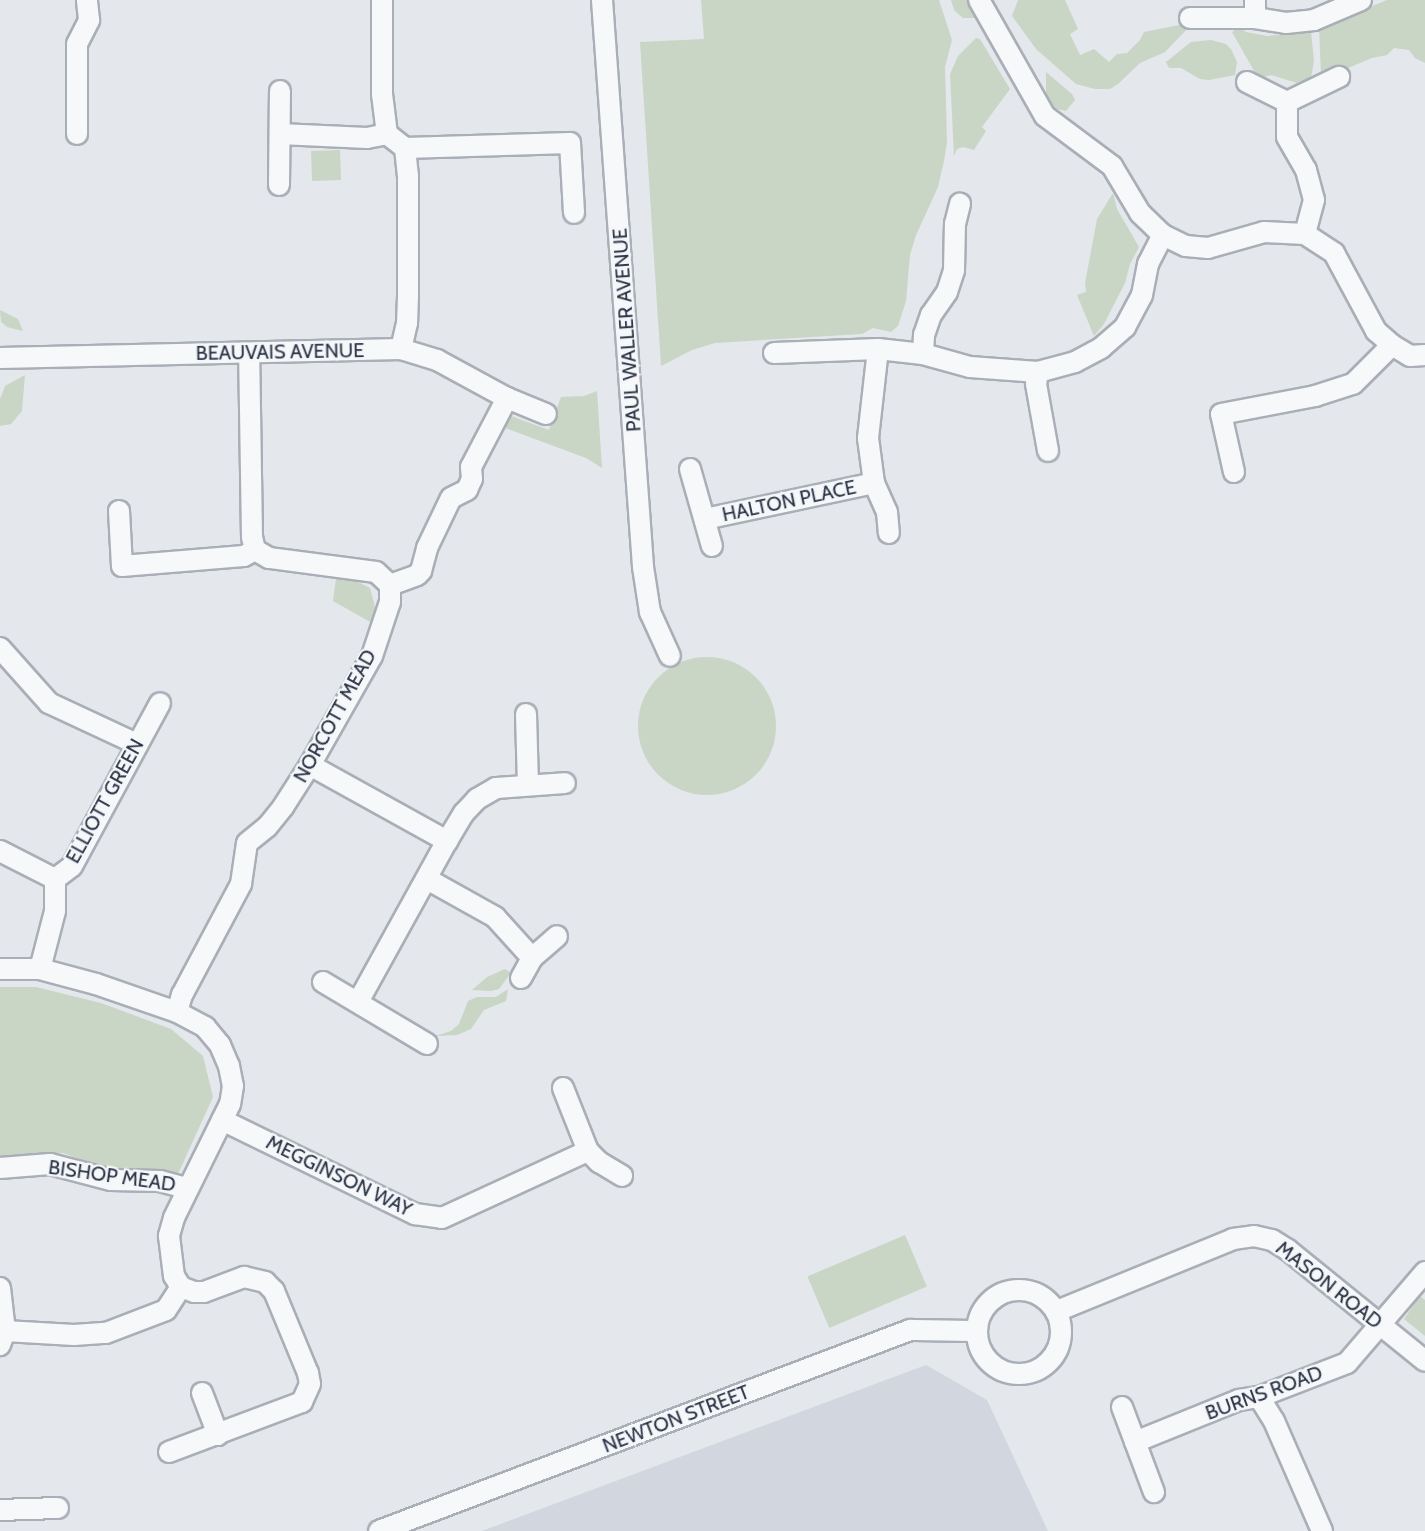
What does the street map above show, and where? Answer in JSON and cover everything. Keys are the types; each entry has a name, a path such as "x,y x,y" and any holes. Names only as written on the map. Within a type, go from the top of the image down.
{"street":[{"path":"77,134 77,44 89,20 87,0"},
{"path":"382,0 382,94 387,134 405,148 570,143 574,213"},
{"name":"PAUL WALLER AVENUE","path":"602,0 643,567 650,612 669,656"},
{"path":"979,0 1045,116 1112,166 1140,213 1163,235 1186,246 1208,248 1264,232 1305,234 1334,253 1376,331 1392,345 1410,356 1425,355"},
{"path":"1190,18 1255,9 1286,23 1314,20 1361,0"},
{"path":"1287,102 1339,77"},
{"path":"1247,82 1287,102"},
{"path":"279,185 280,91"},
{"path":"1287,102 1287,137 1306,170 1314,200 1305,234"},
{"path":"280,134 367,138 387,134"},
{"path":"401,349 407,323 408,290 408,175 405,148"},
{"path":"923,354 924,335 931,315 947,292 954,270 955,224 960,204"},
{"path":"774,353 878,349 923,354 970,367 1038,372 1076,362 1101,348 1125,327 1142,295 1148,264 1163,235"},
{"path":"1234,472 1221,414 1315,396 1353,384 1392,345"},
{"name":"BEAUVAIS AVENUE","path":"0,358 401,349 437,360 507,398 546,414"},
{"name":"HALTON PLACE","path":"878,349 868,438 874,483 887,513 889,533"},
{"path":"249,352 252,537 255,550 269,558 376,572 390,585 417,575 421,571 427,548 451,498 467,490 472,479 471,467 507,398"},
{"path":"1038,372 1036,384 1048,451"},
{"name":"HALTON PLACE","path":"690,469 712,546"},
{"name":"HALTON PLACE","path":"705,519 874,483"},
{"path":"119,511 122,566 244,556 255,550"},
{"name":"NORCOTT MEAD","path":"177,1012 182,995 241,884 247,843 267,827 283,807 310,765 372,656 390,602 390,585"},
{"path":"0,648 49,703 137,744"},
{"name":"ELLIOTT GREEN","path":"40,969 55,911 55,879 72,866 160,703"},
{"path":"526,714 528,784"},
{"path":"310,765 447,841"},
{"path":"358,1002 447,841 464,813 477,799 496,788 565,783"},
{"path":"0,851 55,879"},
{"path":"427,879 495,917 532,958"},
{"path":"521,978 532,958 557,936"},
{"path":"0,969 40,969 96,984 177,1012 205,1028 220,1045 229,1066 233,1086 230,1104 187,1188 169,1236 174,1276 181,1287 194,1292 204,1292 244,1277 265,1282 273,1291 308,1373 310,1384 302,1402 169,1452"},
{"path":"323,982 427,1044"},
{"path":"563,1088 588,1151 599,1162 622,1176"},
{"name":"MEGGINSON WAY","path":"222,1120 415,1214 442,1218 588,1151"},
{"name":"BISHOP MEAD","path":"0,1168 50,1164 111,1180 160,1181 187,1188"},
{"name":"MASON ROAD","path":"1057,1311 1233,1239 1254,1236 1272,1240 1288,1250 1425,1361"},
{"name":"BURNS ROAD","path":"1135,1442 1239,1400 1259,1397 1347,1363 1425,1272"},
{"path":"0,1288 2,1338 106,1333 166,1310 181,1287"},
{"path":"1023,1289 1048,1300 1057,1311 1061,1325 1061,1340 1056,1354 1046,1365 1033,1372 1013,1373 994,1366 985,1356 979,1344 977,1331 979,1317 986,1305 996,1296 1023,1289"},
{"name":"NEWTON STREET","path":"378,1531 910,1330 977,1331"},
{"path":"202,1393 218,1435"},
{"path":"1259,1397 1274,1421 1322,1531"},
{"path":"1122,1407 1154,1492"},
{"path":"0,1509 58,1508"}],"shaded area":[{"path":"926,1365 987,1400 1048,1531 482,1531"}],"green space":[{"path":"701,0 939,0 952,40 945,67 947,142 938,187 916,235 910,255 906,301 898,326 891,332 873,328 862,334 715,343 692,350 661,366 640,42 704,39"},
{"path":"951,0 969,0 974,12 982,18 963,18 954,10"},
{"path":"1018,0 1065,0 1078,29 1070,34 1080,55 1094,49 1109,62 1117,54 1127,53 1140,40 1144,32 1189,23 1190,26 1165,52 1140,63 1118,84 1110,89 1095,89 1076,84 1036,49 1012,16"},
{"path":"1387,0 1425,0 1425,63 1415,58 1409,50 1394,48 1387,55 1372,58 1329,76 1321,74 1319,28"},
{"path":"1239,27 1246,32 1267,36 1311,31 1314,61 1311,78 1297,83 1271,75 1261,78 1257,76 1232,32"},
{"path":"976,38 980,39 1010,89 982,127 986,131 974,150 963,147 957,149 954,156 950,74 958,56"},
{"path":"1211,40 1226,44 1231,49 1237,62 1235,75 1209,80 1200,79 1181,68 1169,68 1166,62 1191,42"},
{"path":"1046,72 1072,94 1075,100 1066,111 1057,109 1046,99"},
{"path":"340,150 341,180 312,181 311,151"},
{"path":"1113,193 1117,209 1139,247 1130,264 1125,283 1104,324 1094,336 1077,295 1086,292 1085,283 1097,219"},
{"path":"0,310 18,319 23,331 7,327 1,322"},
{"path":"25,375 22,411 11,424 0,426 0,399 5,386"},
{"path":"597,391 602,468 586,458 505,428 511,416 549,430 561,397 584,396"},
{"path":"336,578 354,580 370,588 375,607 372,623 333,601"},
{"path":"707,657 733,662 756,677 771,700 776,726 771,752 756,775 733,790 707,795 681,790 658,775 643,752 638,726 643,700 658,677 681,662"},
{"path":"505,969 511,973 499,989 472,990 487,977"},
{"path":"0,987 36,987 101,1003 171,1029 203,1056 213,1097 178,1174 119,1173 63,1153 0,1156"},
{"path":"508,989 506,1001 484,1010 471,1029 457,1035 435,1036 451,1031 459,1024 468,1001 477,997 496,997"},
{"path":"905,1235 927,1287 829,1328 807,1276"},
{"path":"1420,1296 1425,1300 1425,1336 1404,1319"}]}
